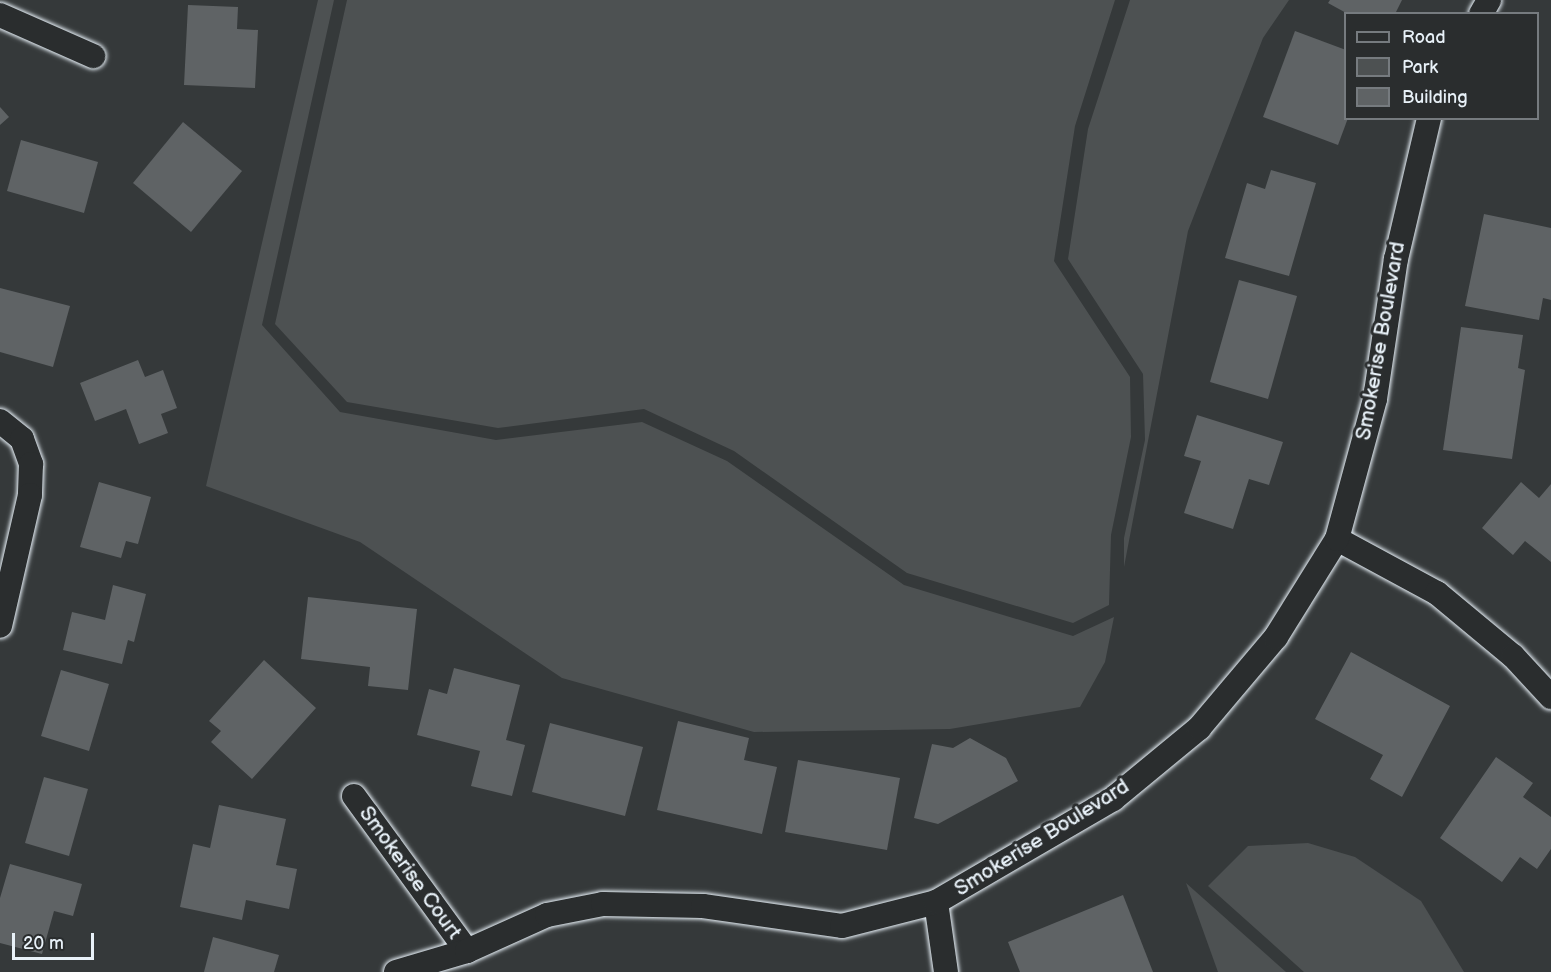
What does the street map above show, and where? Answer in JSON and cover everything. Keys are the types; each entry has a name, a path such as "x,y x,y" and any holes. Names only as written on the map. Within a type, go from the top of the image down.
{"street":[{"path":"0,15 93,56"},
{"name":"Smokerise Boulevard","path":"396,972 467,951 547,915 603,904 703,906 842,926 936,902 1113,799 1199,728 1276,637 1337,539 1375,399 1396,259 1429,120"},
{"path":"0,421 22,439 31,464 30,495 0,626"},
{"path":"1337,539 1437,593 1513,656 1551,697"},
{"name":"Smokerise Court","path":"354,796 467,951"},
{"path":"936,902 946,972"},
{"path":"454,972 467,951"}],"green space":[{"path":"318,0 334,0 262,325 340,412 496,440 642,422 727,461 904,585 1073,636 1114,617 1105,662 1080,707 950,729 754,732 562,678 360,542 206,486"},
{"path":"347,0 1115,0 1075,126 1054,261 1130,377 1131,437 1111,535 1109,605 1073,623 907,573 734,451 644,409 498,428 347,402 275,324"},
{"path":"1130,0 1289,0 1263,38 1188,231 1124,567 1124,538 1145,440 1143,374 1068,259 1088,129"},
{"path":"1308,843 1355,857 1421,901 1464,972 1304,972 1208,886 1248,846"},
{"path":"1186,883 1286,972 1218,972"}],"building":[{"path":"1330,0 1402,0 1396,12 1344,12 1328,3"},
{"path":"188,5 238,7 237,29 258,30 255,88 184,85"},
{"path":"1295,31 1344,49 1344,120 1347,120 1338,145 1263,117"},
{"path":"0,107 9,117 0,125"},
{"path":"183,122 242,171 191,232 133,183"},
{"path":"21,140 98,162 84,213 7,191"},
{"path":"1271,170 1316,183 1289,276 1225,258 1247,183 1265,189"},
{"path":"1484,214 1551,228 1551,300 1543,298 1539,320 1465,306"},
{"path":"1239,280 1297,296 1268,399 1210,382"},
{"path":"0,288 70,306 53,367 0,352"},
{"path":"1461,327 1523,335 1518,368 1525,370 1512,459 1443,450"},
{"path":"138,360 145,377 163,370 177,408 161,414 168,433 139,444 126,409 95,421 80,383"},
{"path":"1197,415 1283,442 1269,485 1249,479 1233,529 1184,513 1201,461 1184,456"},
{"path":"99,482 151,497 138,544 126,541 121,558 80,547"},
{"path":"1521,482 1539,498 1551,484 1551,562 1525,541 1513,555 1482,528"},
{"path":"113,585 146,594 134,642 128,640 122,664 63,650 72,612 105,620"},
{"path":"308,597 417,609 408,690 368,686 370,667 301,659"},
{"path":"1351,652 1450,706 1402,797 1370,779 1383,755 1315,719"},
{"path":"264,660 316,708 252,779 211,742 221,731 209,721"},
{"path":"454,668 520,685 506,740 525,745 512,796 471,786 480,751 417,735 429,689 447,694"},
{"path":"61,670 109,684 89,751 41,736"},
{"path":"678,721 749,738 744,760 777,767 762,834 657,810"},
{"path":"550,723 643,747 625,816 532,792"},
{"path":"970,738 1006,758 1018,781 938,824 914,818 932,744 953,748"},
{"path":"1496,757 1533,783 1523,797 1551,817 1551,849 1537,869 1520,857 1502,882 1440,838"},
{"path":"798,760 900,778 887,850 785,832"},
{"path":"44,777 88,789 69,856 25,843"},
{"path":"219,805 286,819 276,865 297,869 289,909 246,900 242,920 180,907 193,844 210,848"},
{"path":"10,864 82,884 73,916 54,911 42,954 0,943 0,898"},
{"path":"1123,895 1153,972 1020,972 1008,942"},
{"path":"213,937 279,955 274,972 204,972"}]}
